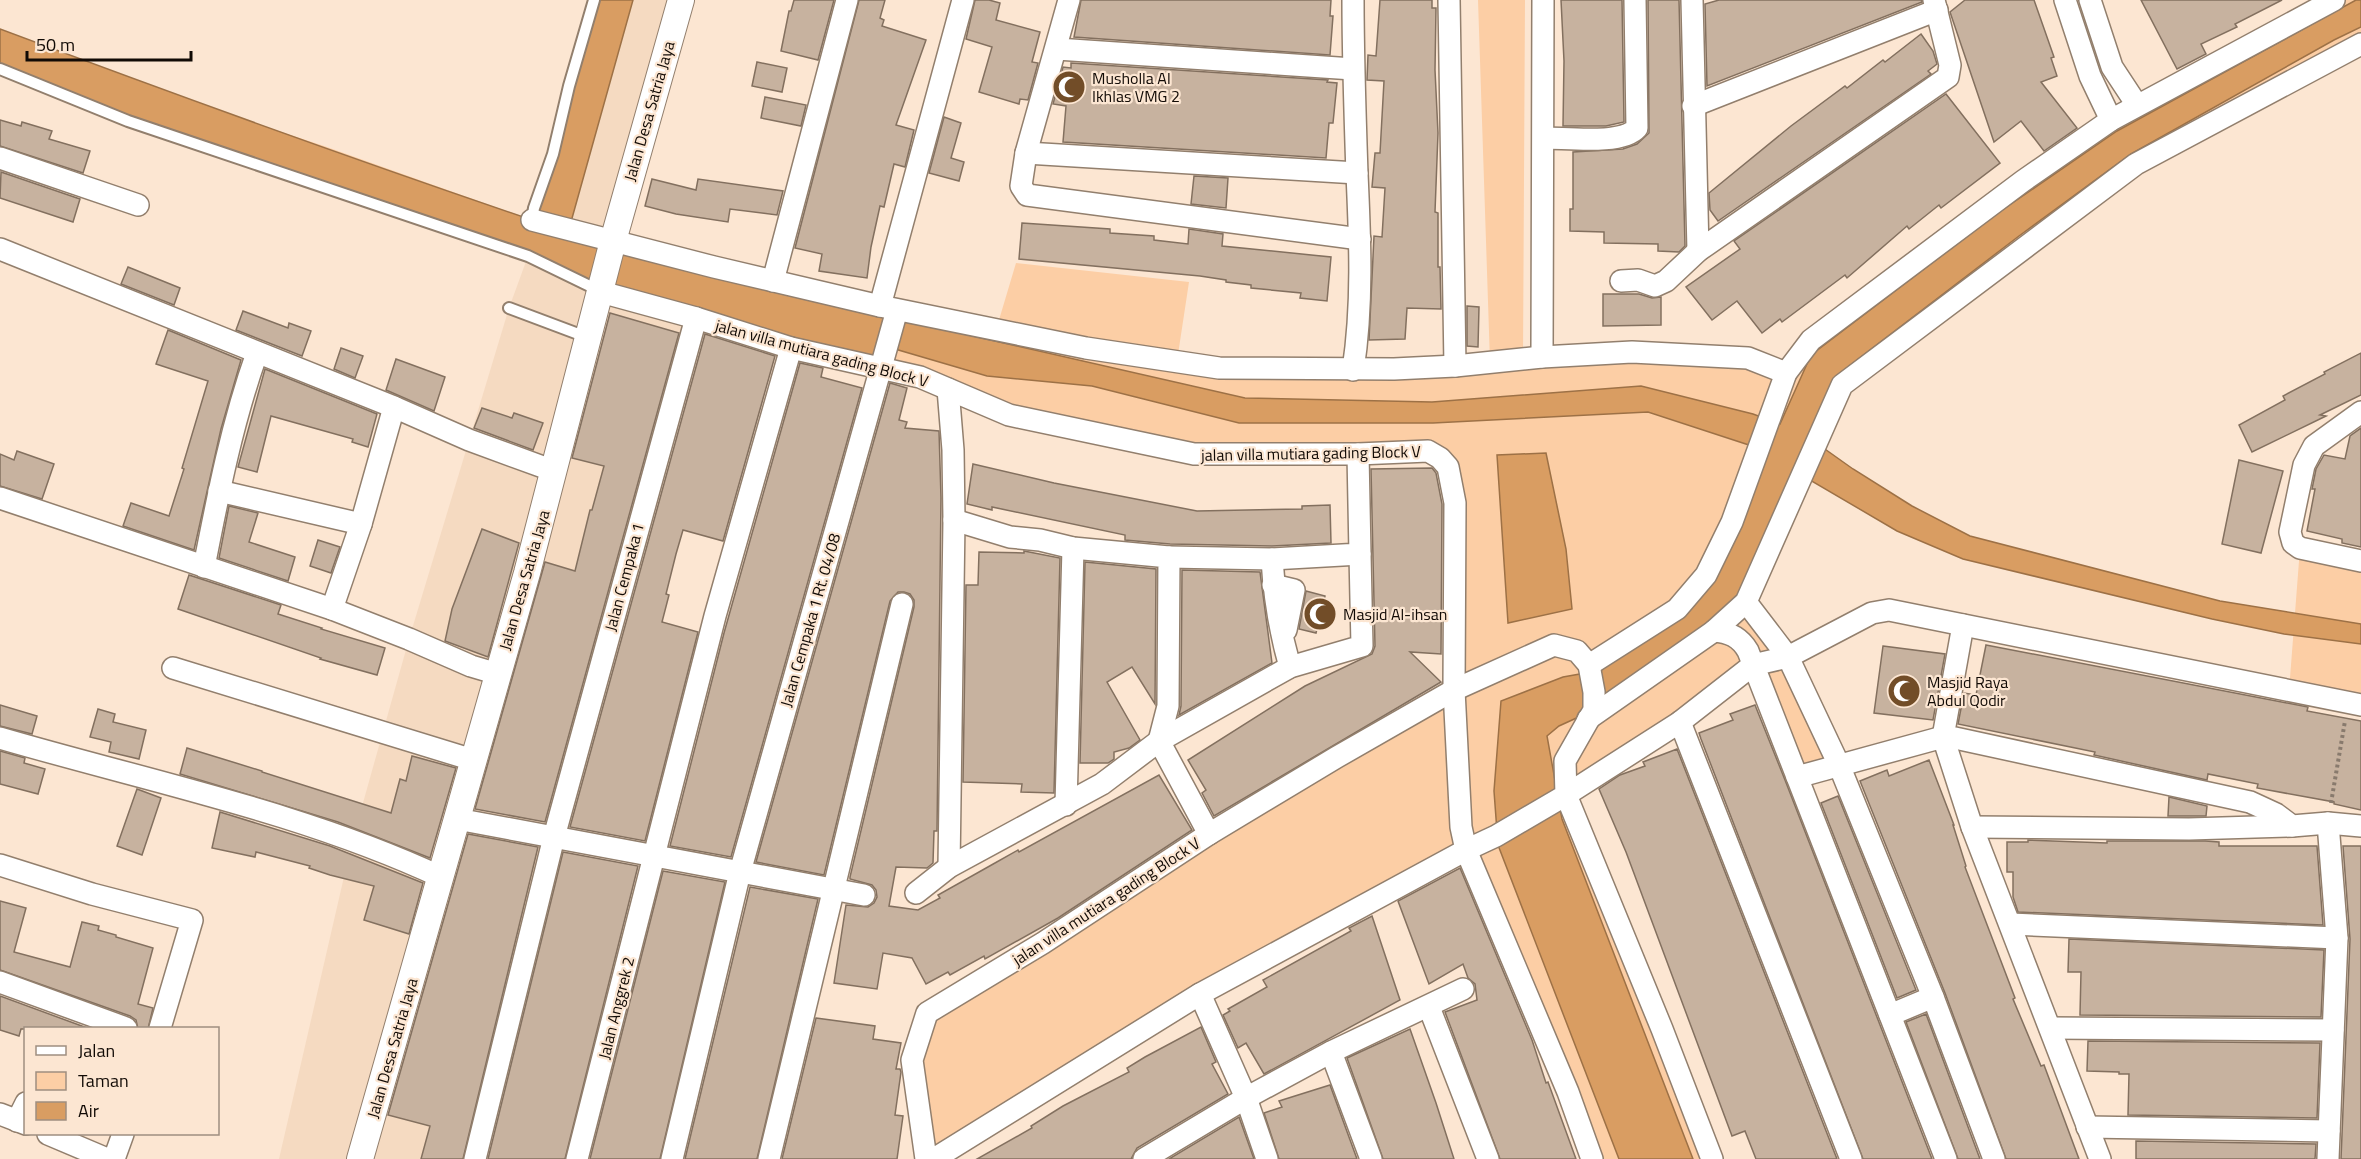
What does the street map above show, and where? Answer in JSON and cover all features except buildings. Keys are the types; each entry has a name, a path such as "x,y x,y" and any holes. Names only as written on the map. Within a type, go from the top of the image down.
{"street":[{"name":"Jalan Desa Satria Jaya","path":"360,1159 498,674 589,339 612,242 681,0"},
{"path":"773,281 847,0"},
{"name":"Jalan Cempaka 1 Rt. 04/08","path":"672,1159 740,872 881,367 888,308 963,0"},
{"path":"1069,0 1026,153 1021,186 1027,195 1360,239"},
{"path":"1353,0 1353,69 1360,239 1358,341 1353,370"},
{"path":"1449,0 1455,366"},
{"path":"1542,357 1545,138 1543,0"},
{"path":"1545,138 1617,138 1629,136 1637,128 1635,0"},
{"path":"1692,0 1698,251"},
{"path":"2065,0 2094,86 2110,120"},
{"path":"2090,0 2112,67 2137,105"},
{"path":"1589,665 1677,609 1706,575 1732,522 1786,373 1811,340 2023,181 2110,120 2334,0"},
{"path":"1621,281 1638,280 1655,286 1666,282 1698,251 1948,76 1950,65 1936,5 1693,106"},
{"path":"1588,719 1714,631 1746,602 1842,385 2136,164 2361,44"},
{"path":"1057,49 1353,69"},
{"path":"1026,153 1357,173"},
{"path":"0,158 138,204"},
{"path":"532,220 612,242 888,308 1086,348 1219,368 1353,370 1455,366 1542,357 1632,352 1748,358 1786,373"},
{"path":"0,249 394,407 469,440 554,471"},
{"name":"jalan villa mutiara gading Block V","path":"601,292 696,318 791,348 920,377 1009,415 1194,454 1358,454 1428,451 1448,466 1455,503 1454,690 1209,834 1043,943 927,1013 912,1060 926,1159"},
{"name":"Jalan Cempaka 1","path":"476,1159 554,837 696,318"},
{"name":"Jalan Anggrek 2","path":"577,1159 715,616 791,348"},
{"path":"204,567 219,491 241,401 257,353"},
{"path":"948,389 953,450 954,520 949,867"},
{"path":"332,609 361,524 394,407"},
{"path":"2360,411 2314,446 2304,465 2290,532 2293,543 2300,548 2361,561"},
{"path":"916,893 949,867 1102,784 1160,741 1290,667 1362,646 1358,454"},
{"path":"219,491 361,524"},
{"path":"0,498 332,609 471,666 498,674"},
{"path":"954,520 1010,537 1040,540 1072,548 1169,558 1272,559 1360,554"},
{"path":"1066,805 1072,548"},
{"path":"1169,558 1168,706 1160,741 1209,834"},
{"path":"1272,559 1273,585 1294,590 1283,644 1290,667"},
{"path":"1746,602 1788,657 1839,765 1994,1159"},
{"path":"769,1159 902,604"},
{"path":"934,1159 1200,994 1466,849 1496,836 1566,795 1680,722 1753,665 1788,657 1872,614 1889,610 2355,704"},
{"path":"1963,625 1942,737 1972,827 2100,1159"},
{"path":"1714,631 1727,632 1736,636 1744,645 1753,665 1946,1159"},
{"path":"1592,1159 1563,1081 1466,849 1461,827 1454,690 1554,645 1577,651 1589,665 1594,710 1565,761 1566,795 1662,1029 1712,1159"},
{"path":"173,668 473,760"},
{"path":"1680,722 1851,1159"},
{"path":"1797,777 1942,737 1955,738 2250,802 2276,814 2292,826"},
{"path":"0,738 236,802 399,858 441,877"},
{"path":"457,819 864,895"},
{"path":"1972,827 2189,829 2328,823 2361,826"},
{"path":"2328,823 2337,938 2328,1159"},
{"path":"0,865 92,894 192,920 161,1027"},
{"path":"2010,924 2337,938"},
{"path":"0,982 121,1027"},
{"path":"1144,1159 1246,1098 1330,1052 1463,989"},
{"path":"1200,994 1246,1098 1267,1159"},
{"path":"1890,1015 1932,997"},
{"path":"1429,1007 1488,1159"},
{"path":"2050,1028 2333,1030"},
{"path":"1330,1052 1371,1159"},
{"path":"2087,1127 2329,1131"},
{"path":"50,1135 107,1159"},
{"path":"114,1159 123,1135"}],"lane":[{"path":"532,220 553,154 569,86 594,0"},
{"path":"0,69 128,121 528,256 601,292"},
{"path":"509,308 589,339"}],"path":[{"path":"2328,823 2355,704"}],"shaded area":[{"path":"632,0 681,0 613,241 569,229"},
{"path":"528,256 696,318 475,1159 279,1159 352,842 409,639 509,308"}],"green space":[{"path":"1478,0 1525,0 1523,359 1632,352 1786,373 2111,120 2334,0 2361,0 2361,44 2136,164 1842,385 1746,602 1839,765 1797,777 1753,666 1566,795 1712,1159 1592,1159 1466,850 934,1159 912,1060 927,1013 1453,691 1455,503 1440,458 1238,455 1064,427 528,256 0,70 0,29 217,111 324,146 540,223 996,330 1016,263 1189,282 1177,361 1490,362","holes":["951,331 1245,398 1432,402 1641,386 1770,419 1757,448 1648,412 1433,423 1239,423 1092,386 987,376","1545,453 1566,549 1572,608 1509,623 1497,456"]},
{"path":"2300,548 2361,561 2361,705 2289,691"}],"water":[{"path":"594,0 633,0 569,229 951,331 1245,398 1432,402 1641,386 1753,414 1780,424 1811,355 1995,215 2117,131 2356,0 2361,0 2361,27 2131,154 2019,236 1836,376 1808,437 1912,506 1970,536 2220,601 2361,624 2361,644 2284,634 2212,619 1963,559 1897,531 1793,470 1737,597 1699,635 1594,710 1559,726 1547,736 1562,819 1693,1159 1619,1159 1498,845 1494,791 1501,701 1563,677 1591,672 1715,579 1768,454 1758,448 1648,412 1433,423 1239,423 1092,386 987,376 888,347 881,367 601,292 528,256 302,180 0,69 0,29 398,174 532,220"},
{"path":"1546,453 1566,549 1572,609 1508,623 1497,455"}],"place":[{"name":"Musholla Al Ikhlas VMG 2","path":"1069,87"},
{"name":"Masjid Al-ihsan","path":"1320,614"},
{"name":"Masjid Raya Abdul Qodir","path":"1904,691"}]}
